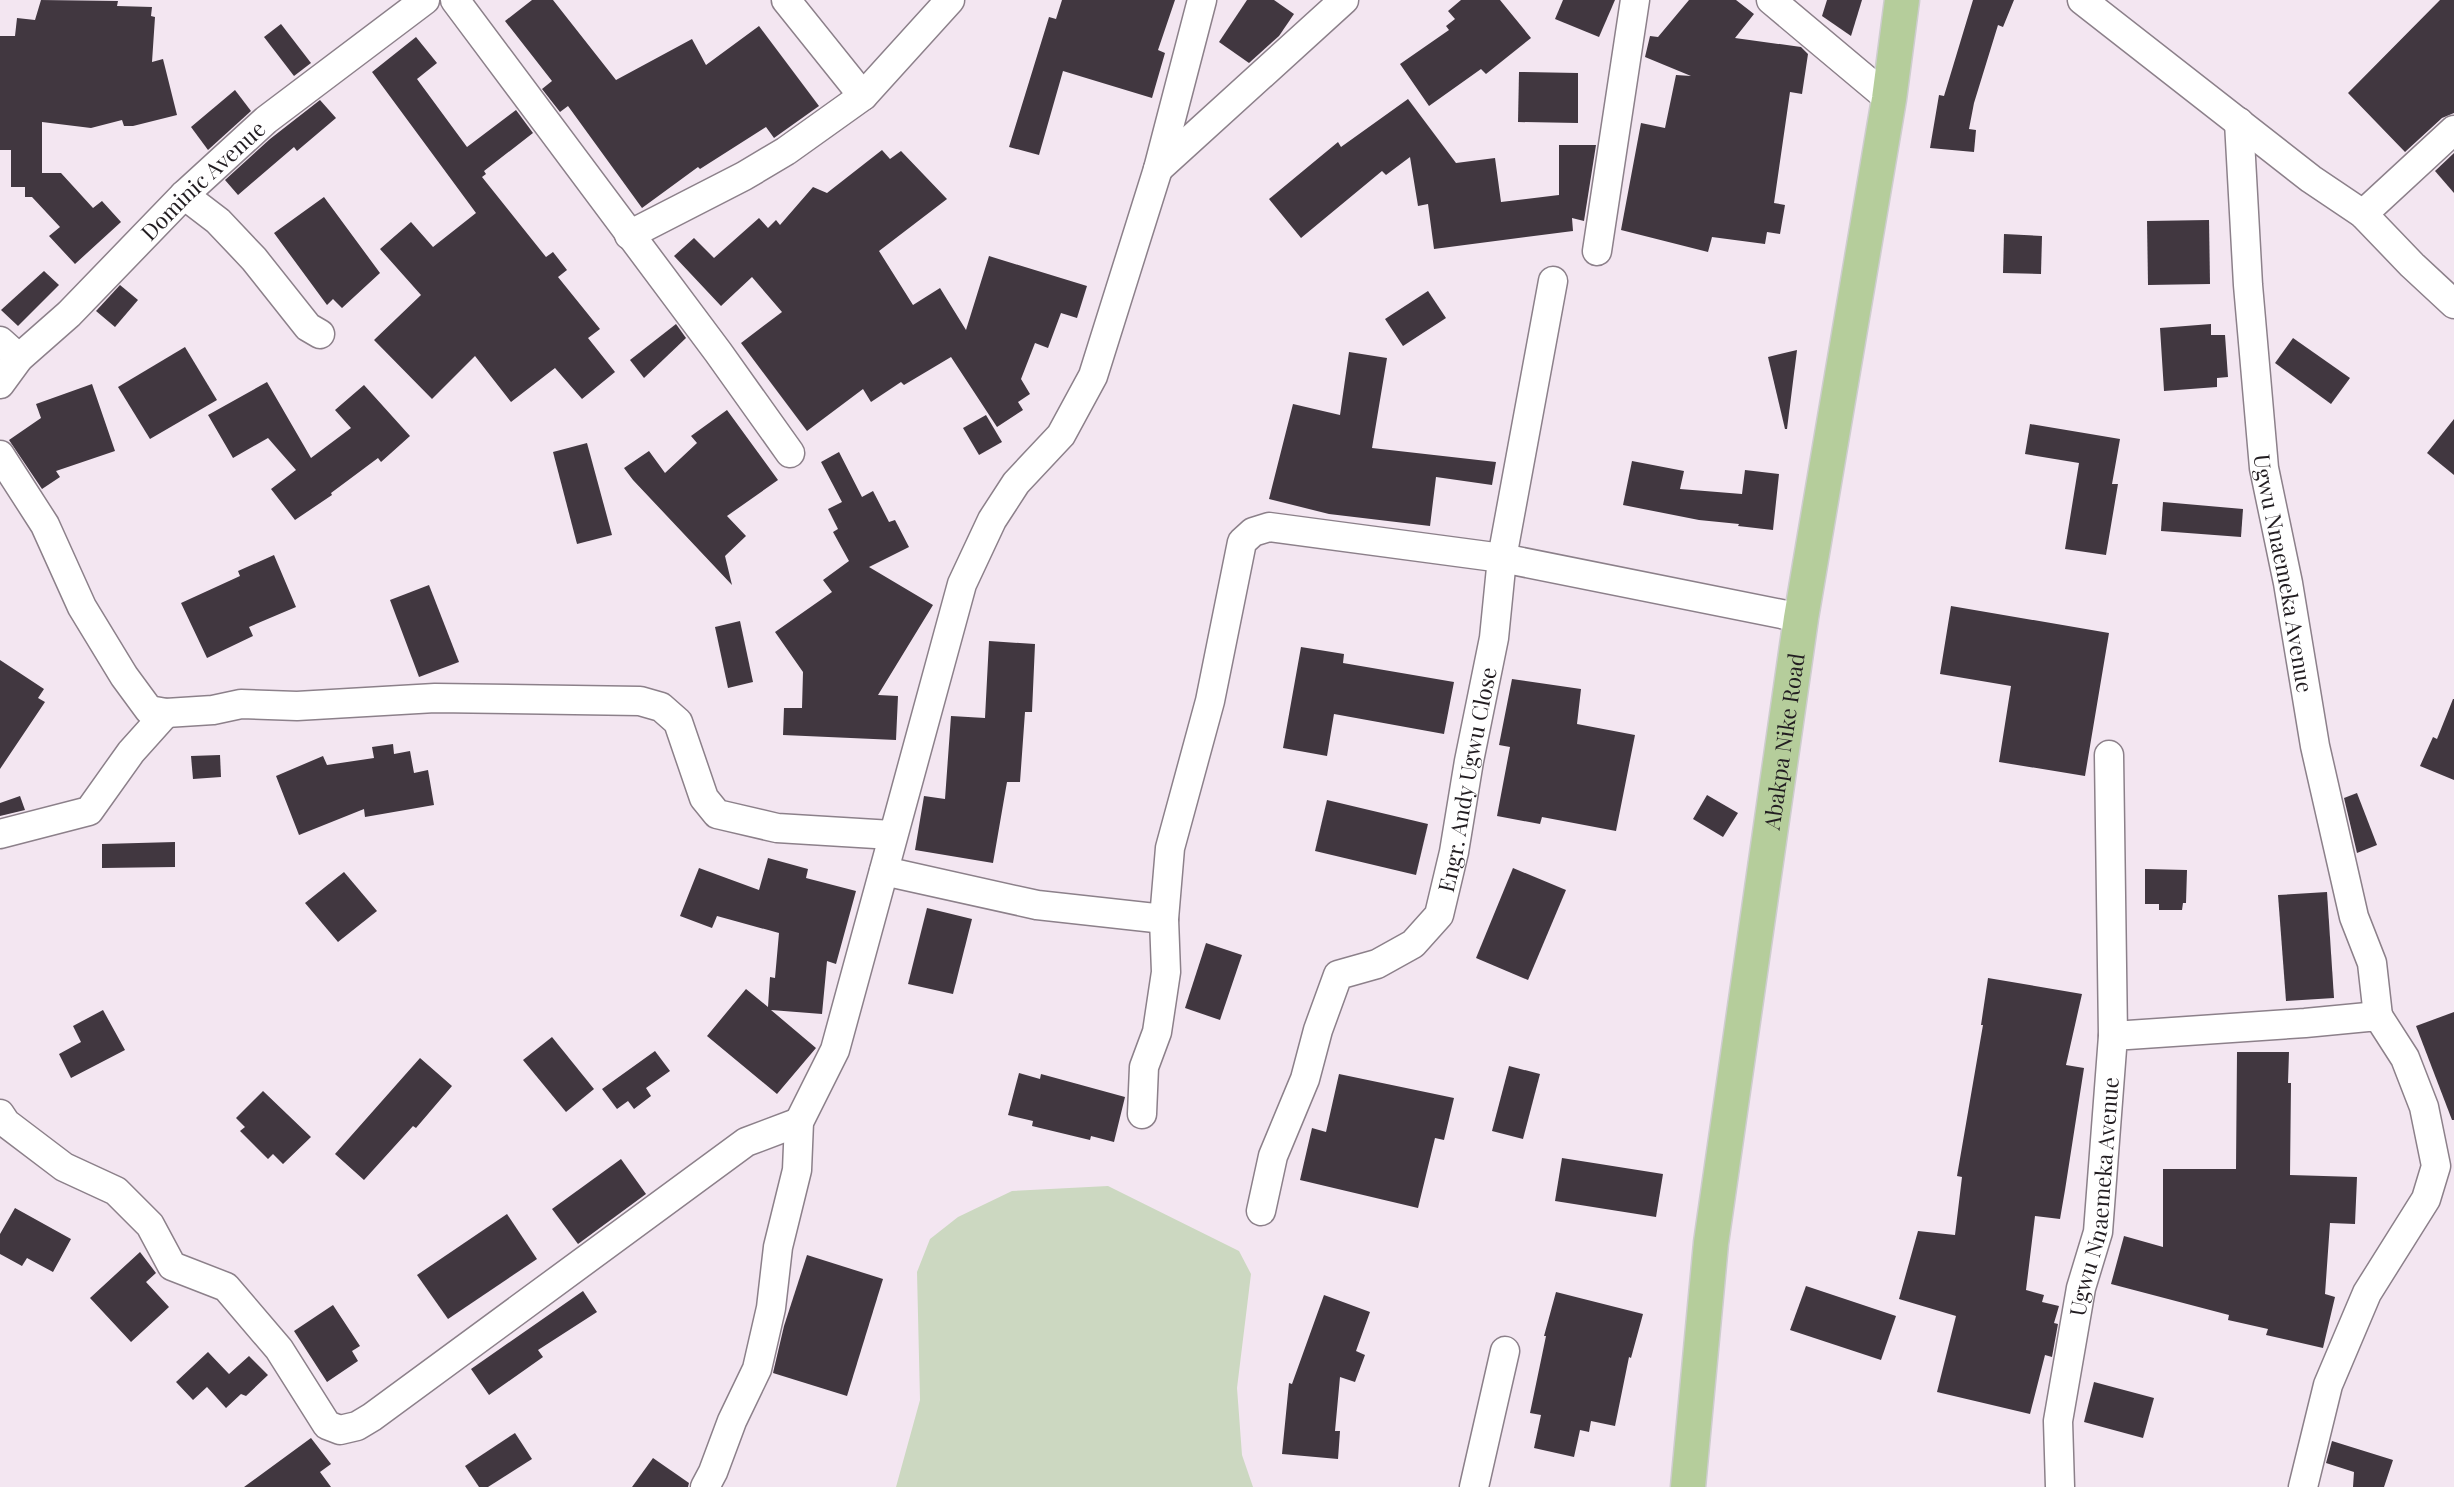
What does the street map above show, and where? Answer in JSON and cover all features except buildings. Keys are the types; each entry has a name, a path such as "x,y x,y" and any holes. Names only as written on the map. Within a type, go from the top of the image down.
{"main road":[{"name":"Abakpa Nike Road","path":"1688,1487 1711,1243 1801,618 1889,99 1902,0"}],"street":[{"name":"Dominic Avenue","path":"0,384 9,350 69,314 184,195 266,120 425,0"},
{"path":"455,0 790,453"},
{"path":"786,0 863,96"},
{"path":"629,235 776,157 863,96 950,0"},
{"path":"705,1487 757,1369 771,1308 778,1247 797,1170 799,1122 835,1050 962,584 992,520 1016,483 1061,435 1093,376 1158,169 1202,0"},
{"path":"1158,169 1344,0"},
{"path":"1597,251 1635,0"},
{"path":"1771,0 1889,99"},
{"path":"2082,0 2311,179 2363,214 2454,304"},
{"name":"Ugwu Nnaemeka Avenue","path":"2239,122 2248,285 2264,468 2288,583 2315,746 2354,917 2372,963 2378,1016"},
{"path":"2363,214 2454,130"},
{"path":"184,195 218,221 254,259 308,327 320,334"},
{"name":"Engr. Andy Ugwu Close","path":"1261,1211 1273,1156 1305,1079 1318,1030 1338,975 1377,964 1413,944 1439,915 1454,852 1494,638 1502,558 1553,281"},
{"path":"0,455 45,525 82,607 124,676 149,710 166,713 213,710 241,704 297,706 435,698 640,701 661,707 678,722 704,798 717,814 777,828 892,835"},
{"path":"1142,1114 1144,1067 1157,1032 1166,972 1164,919 1170,848 1210,701 1242,542 1253,532 1269,527 1502,558 1801,618"},
{"path":"0,834 89,811 131,752 166,713"},
{"name":"Ugwu Nnaemeka Avenue","path":"2060,1487 2058,1421 2081,1288 2098,1232 2113,1036 2109,755"},
{"path":"884,871 1037,905 1164,919"},
{"path":"2113,1036 2378,1016 2441,1119 2436,1166 2426,1199 2367,1293 2328,1385 2303,1487"},
{"path":"0,1114 6,1123 64,1167 116,1191 150,1225 172,1266 226,1287 279,1349 327,1425 340,1430 357,1426 372,1417 746,1142 799,1122"},
{"path":"1474,1487 1505,1351"}],"green space":[{"path":"1108,1186 1239,1251 1251,1274 1237,1388 1242,1455 1253,1487 896,1487 920,1400 917,1272 930,1239 958,1217 1012,1191"}]}
